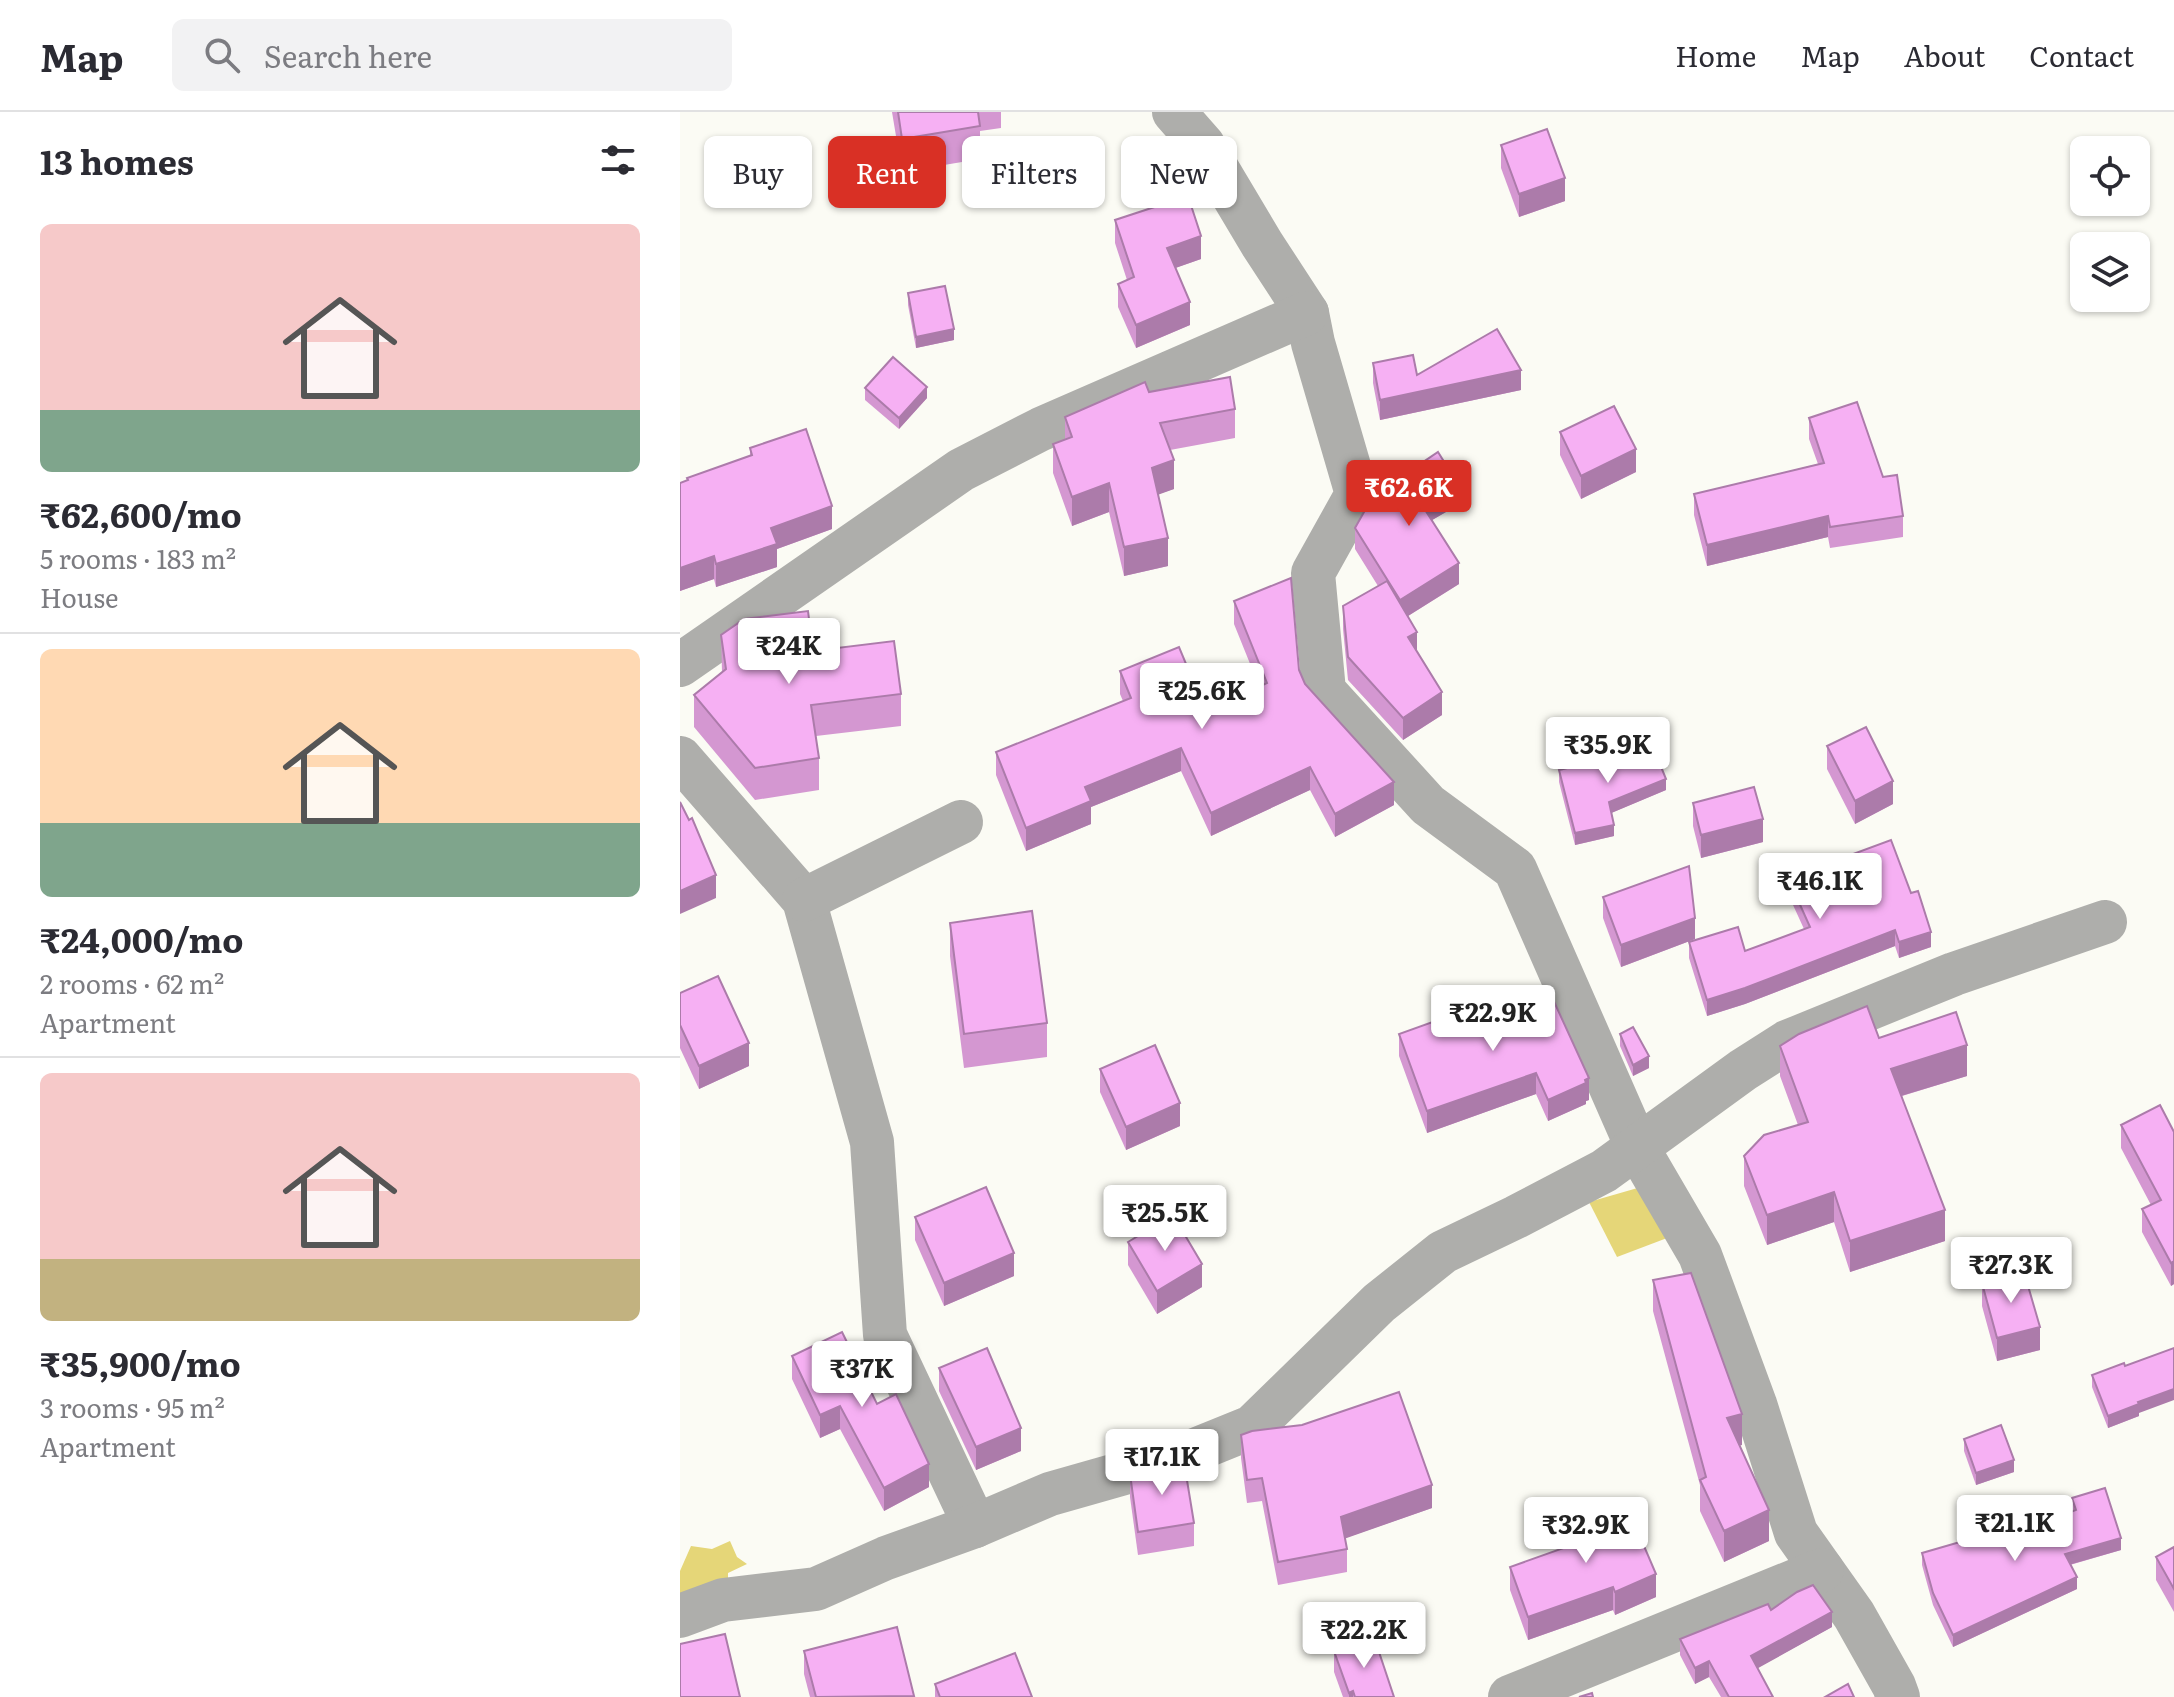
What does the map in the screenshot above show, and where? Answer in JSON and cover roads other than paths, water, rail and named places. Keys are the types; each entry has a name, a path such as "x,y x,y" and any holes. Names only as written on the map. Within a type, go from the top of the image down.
{"street":[{"path":"1174,112 1203,145 1307,313 1357,494 1313,573 1324,691 1428,805 1515,869 1637,1147 1700,1255 1755,1404 1796,1533 1854,1615 1898,1697"},
{"path":"680,665 961,470 1041,429 1307,313"},
{"path":"680,758 804,900 872,1142 885,1335 975,1526"},
{"path":"804,900 961,822"},
{"path":"680,1616 723,1600 816,1589 1050,1494 1173,1459 1252,1427 1379,1303 1443,1252 1604,1171 1743,1070 1787,1042 1954,974 2105,922"},
{"path":"1510,1697 1822,1570"}]}
